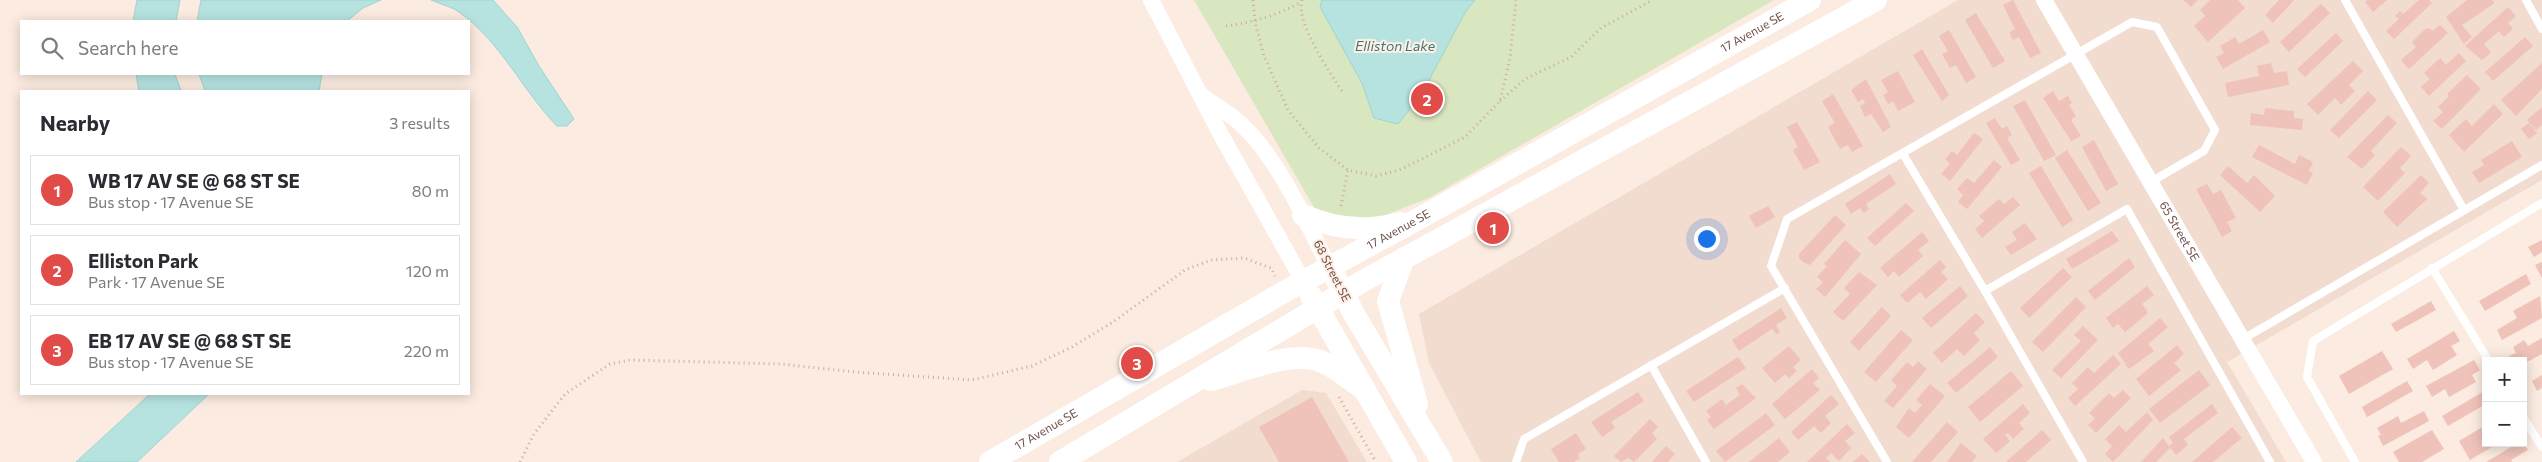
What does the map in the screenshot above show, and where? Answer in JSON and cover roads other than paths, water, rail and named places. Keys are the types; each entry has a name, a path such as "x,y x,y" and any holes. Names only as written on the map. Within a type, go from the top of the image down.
{"main road":[{"name":"17 Avenue SE","path":"990,462 1303,281 1420,218 1810,0"},
{"path":"1060,462 1343,292 1876,0"},
{"path":"1303,215 1325,225 1355,228 1389,226 1420,218"},
{"path":"1404,258 1388,301 1427,436"},
{"name":"68 Street SE","path":"1330,267 1442,462"},
{"name":"68 Street SE","path":"1303,281 1406,462"},
{"path":"1178,390 1285,359 1306,357 1321,361 1365,390"}],"street":[{"name":"65 Street SE","path":"2044,0 2149,183 2314,462"},
{"name":"68 Street SE","path":"1154,3 1220,132 1303,281"},
{"name":"68 Street SE","path":"1202,96 1244,127 1270,160 1303,215 1330,267"}],"lane":[{"path":"2345,0 2464,210"},
{"path":"2526,0 2542,29"},
{"path":"1887,462 1771,266 1787,219 1903,154 2074,53 2132,22 2157,27 2215,130 2204,151 2149,183"},
{"path":"1903,154 1985,291 2083,462"},
{"path":"2243,339 2542,165"},
{"path":"2355,462 2307,377 2313,341 2432,268 2542,204"},
{"path":"1985,291 2127,209 2270,462"},
{"path":"2432,268 2487,357"},
{"path":"1516,462 1524,439 1785,288"},
{"path":"1651,364 1706,462"},
{"path":"2527,423 2542,447"}],"water":[{"path":"137,0 180,0 176,20 133,20"},
{"path":"201,0 381,0 363,8 348,20 197,20"},
{"path":"431,0 493,0 517,27 539,66 574,119 567,126 557,126 544,112 487,37 470,20 449,7"},
{"name":"Elliston Lake","path":"1322,0 1475,0 1466,11 1421,95 1398,124 1374,118 1362,83 1320,7"},
{"path":"136,75 175,75 181,90 139,90"},
{"path":"199,75 322,75 319,90 205,90"},
{"path":"149,395 208,395 137,462 76,462"}],"place":[{"name":"Elliston Park","path":"1427,99"},
{"name":"WB 17 AV SE @ 68 ST SE","path":"1493,228"},
{"name":"EB 17 AV SE @ 68 ST SE","path":"1137,363"}]}
